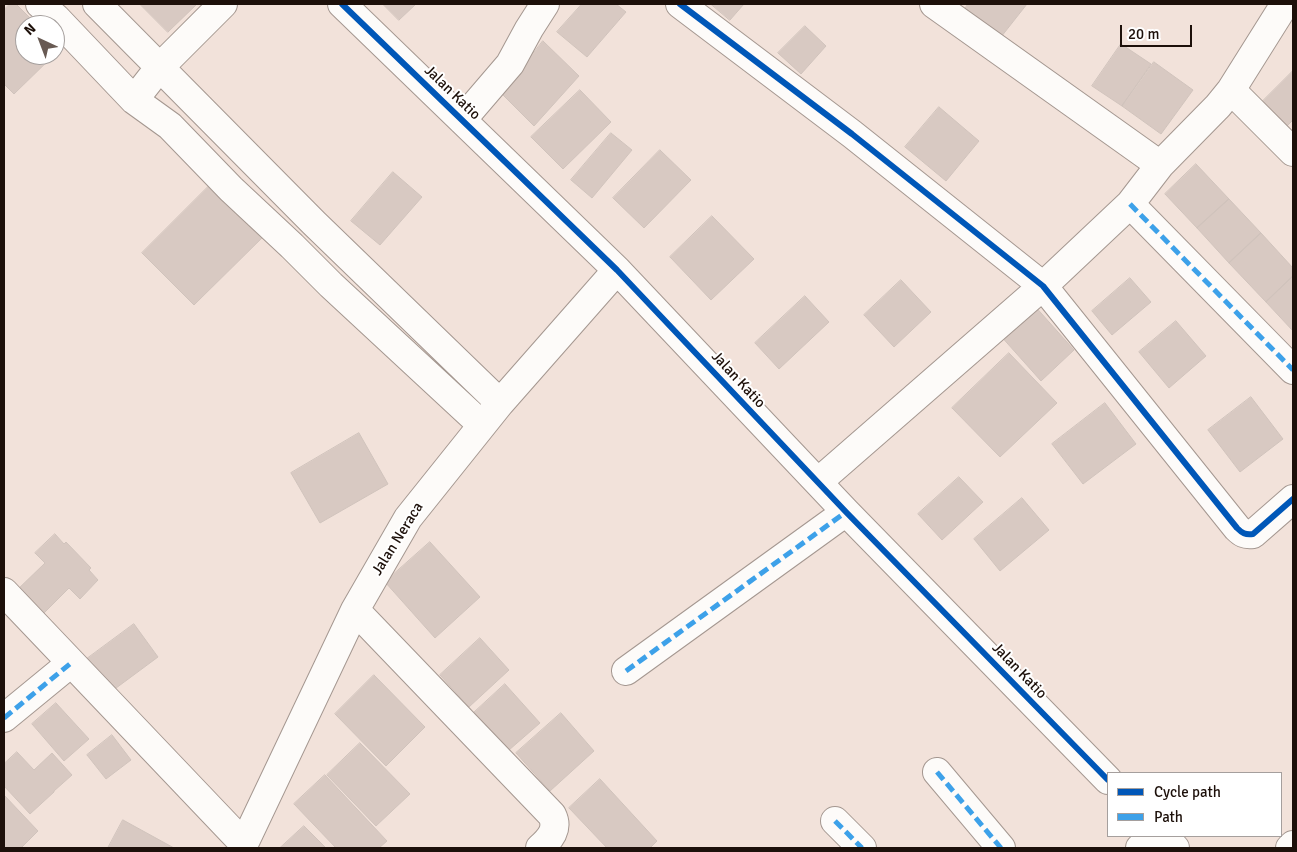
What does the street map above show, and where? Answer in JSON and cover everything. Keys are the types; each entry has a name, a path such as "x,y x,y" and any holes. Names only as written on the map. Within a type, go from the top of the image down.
{"street":[{"path":"40,4 56,18 134,100 170,126 231,189 482,425"},
{"path":"97,4 354,263 500,403"},
{"path":"134,100 160,68 223,4"},
{"name":"Jalan Katio","path":"342,4 617,270 846,512 1107,779"},
{"path":"462,120 510,64 545,4"},
{"path":"680,4 852,134 1043,286 1237,528 1246,534 1252,534 1293,498"},
{"path":"934,4 1160,165"},
{"path":"818,482 1043,286 1130,204 1160,165 1218,106 1231,90 1287,4 1293,7"},
{"path":"1231,90 1293,152"},
{"path":"1130,204 1293,370"},
{"path":"332,285 354,263"},
{"name":"Jalan Neraca","path":"243,846 355,610 408,518 500,403 617,270"},
{"path":"626,671 846,512"},
{"path":"4,592 243,846"},
{"path":"355,610 552,815 555,824 554,832 551,838 540,848"},
{"path":"4,718 71,663"},
{"path":"937,772 1001,848"},
{"path":"835,821 862,848"},
{"path":"1140,848 1153,837"},
{"path":"1163,837 1175,848"}],"building":[{"path":"10,4 16,4 27,15 15,15 15,65 44,65 14,94 4,84 4,10"},
{"path":"140,4 197,4 168,32"},
{"path":"383,4 416,4 399,20"},
{"path":"582,4 616,4 626,12 587,57 557,32"},
{"path":"711,4 744,4 730,20"},
{"path":"968,4 1027,4 1001,37 964,11"},
{"path":"805,26 826,46 801,74 778,53"},
{"path":"543,41 579,76 534,126 502,94"},
{"path":"1121,44 1151,64 1122,106 1092,86"},
{"path":"1154,62 1193,90 1161,134 1122,106"},
{"path":"1292,72 1293,120 1284,129 1260,104"},
{"path":"580,90 611,122 563,169 531,137"},
{"path":"939,107 979,141 946,181 905,147"},
{"path":"611,133 632,150 592,198 571,180"},
{"path":"660,150 691,180 644,228 613,198"},
{"path":"1196,164 1229,199 1197,228 1165,194"},
{"path":"393,172 422,197 380,245 351,221"},
{"path":"215,180 267,233 194,305 142,253"},
{"path":"1229,199 1261,233 1229,263 1197,228"},
{"path":"712,216 754,259 711,300 670,257"},
{"path":"1261,233 1293,268 1293,276 1266,302 1229,263"},
{"path":"1293,276 1293,331 1266,302"},
{"path":"1130,278 1151,302 1112,335 1092,311"},
{"path":"901,280 931,312 894,347 864,315"},
{"path":"805,296 829,322 779,369 755,343"},
{"path":"1033,304 1074,350 1041,381 999,334"},
{"path":"1176,321 1206,356 1169,388 1139,352"},
{"path":"1009,353 1057,403 1000,457 952,408"},
{"path":"1251,397 1283,439 1240,472 1208,430"},
{"path":"1105,403 1136,444 1083,484 1052,444"},
{"path":"359,433 388,484 320,523 291,473"},
{"path":"959,477 983,502 942,540 918,514"},
{"path":"1022,498 1049,530 1000,571 974,539"},
{"path":"55,534 64,544 66,542 91,568 89,570 98,580 80,599 69,588 39,618 15,592 45,563 35,553"},
{"path":"430,542 480,597 435,638 385,582"},
{"path":"134,624 158,657 108,694 84,661"},
{"path":"480,638 509,670 469,707 440,675"},
{"path":"374,675 425,727 386,766 335,714"},
{"path":"505,684 540,723 501,757 467,719"},
{"path":"56,703 89,739 64,761 32,724"},
{"path":"561,713 594,751 550,791 516,753"},
{"path":"112,735 131,760 106,779 87,755"},
{"path":"360,743 410,794 376,826 327,775"},
{"path":"17,752 34,770 52,753 72,775 30,814 4,786 4,764"},
{"path":"325,775 387,841 379,848 336,848 294,804"},
{"path":"600,779 657,841 650,848 607,848 569,808"},
{"path":"4,795 38,831 21,848 4,848"},
{"path":"123,820 174,848 108,848"},
{"path":"304,826 326,848 280,848"}],"marked path":[{"path":"1130,204 1293,370"},
{"path":"626,671 846,512"},
{"path":"4,718 71,663"},
{"path":"937,772 1001,848"},
{"path":"835,821 862,848"}],"cycle path":[{"path":"342,4 617,270 846,512 1107,779"},
{"path":"680,4 852,134 1043,286 1240,531 1246,534 1253,534 1293,499"}]}
